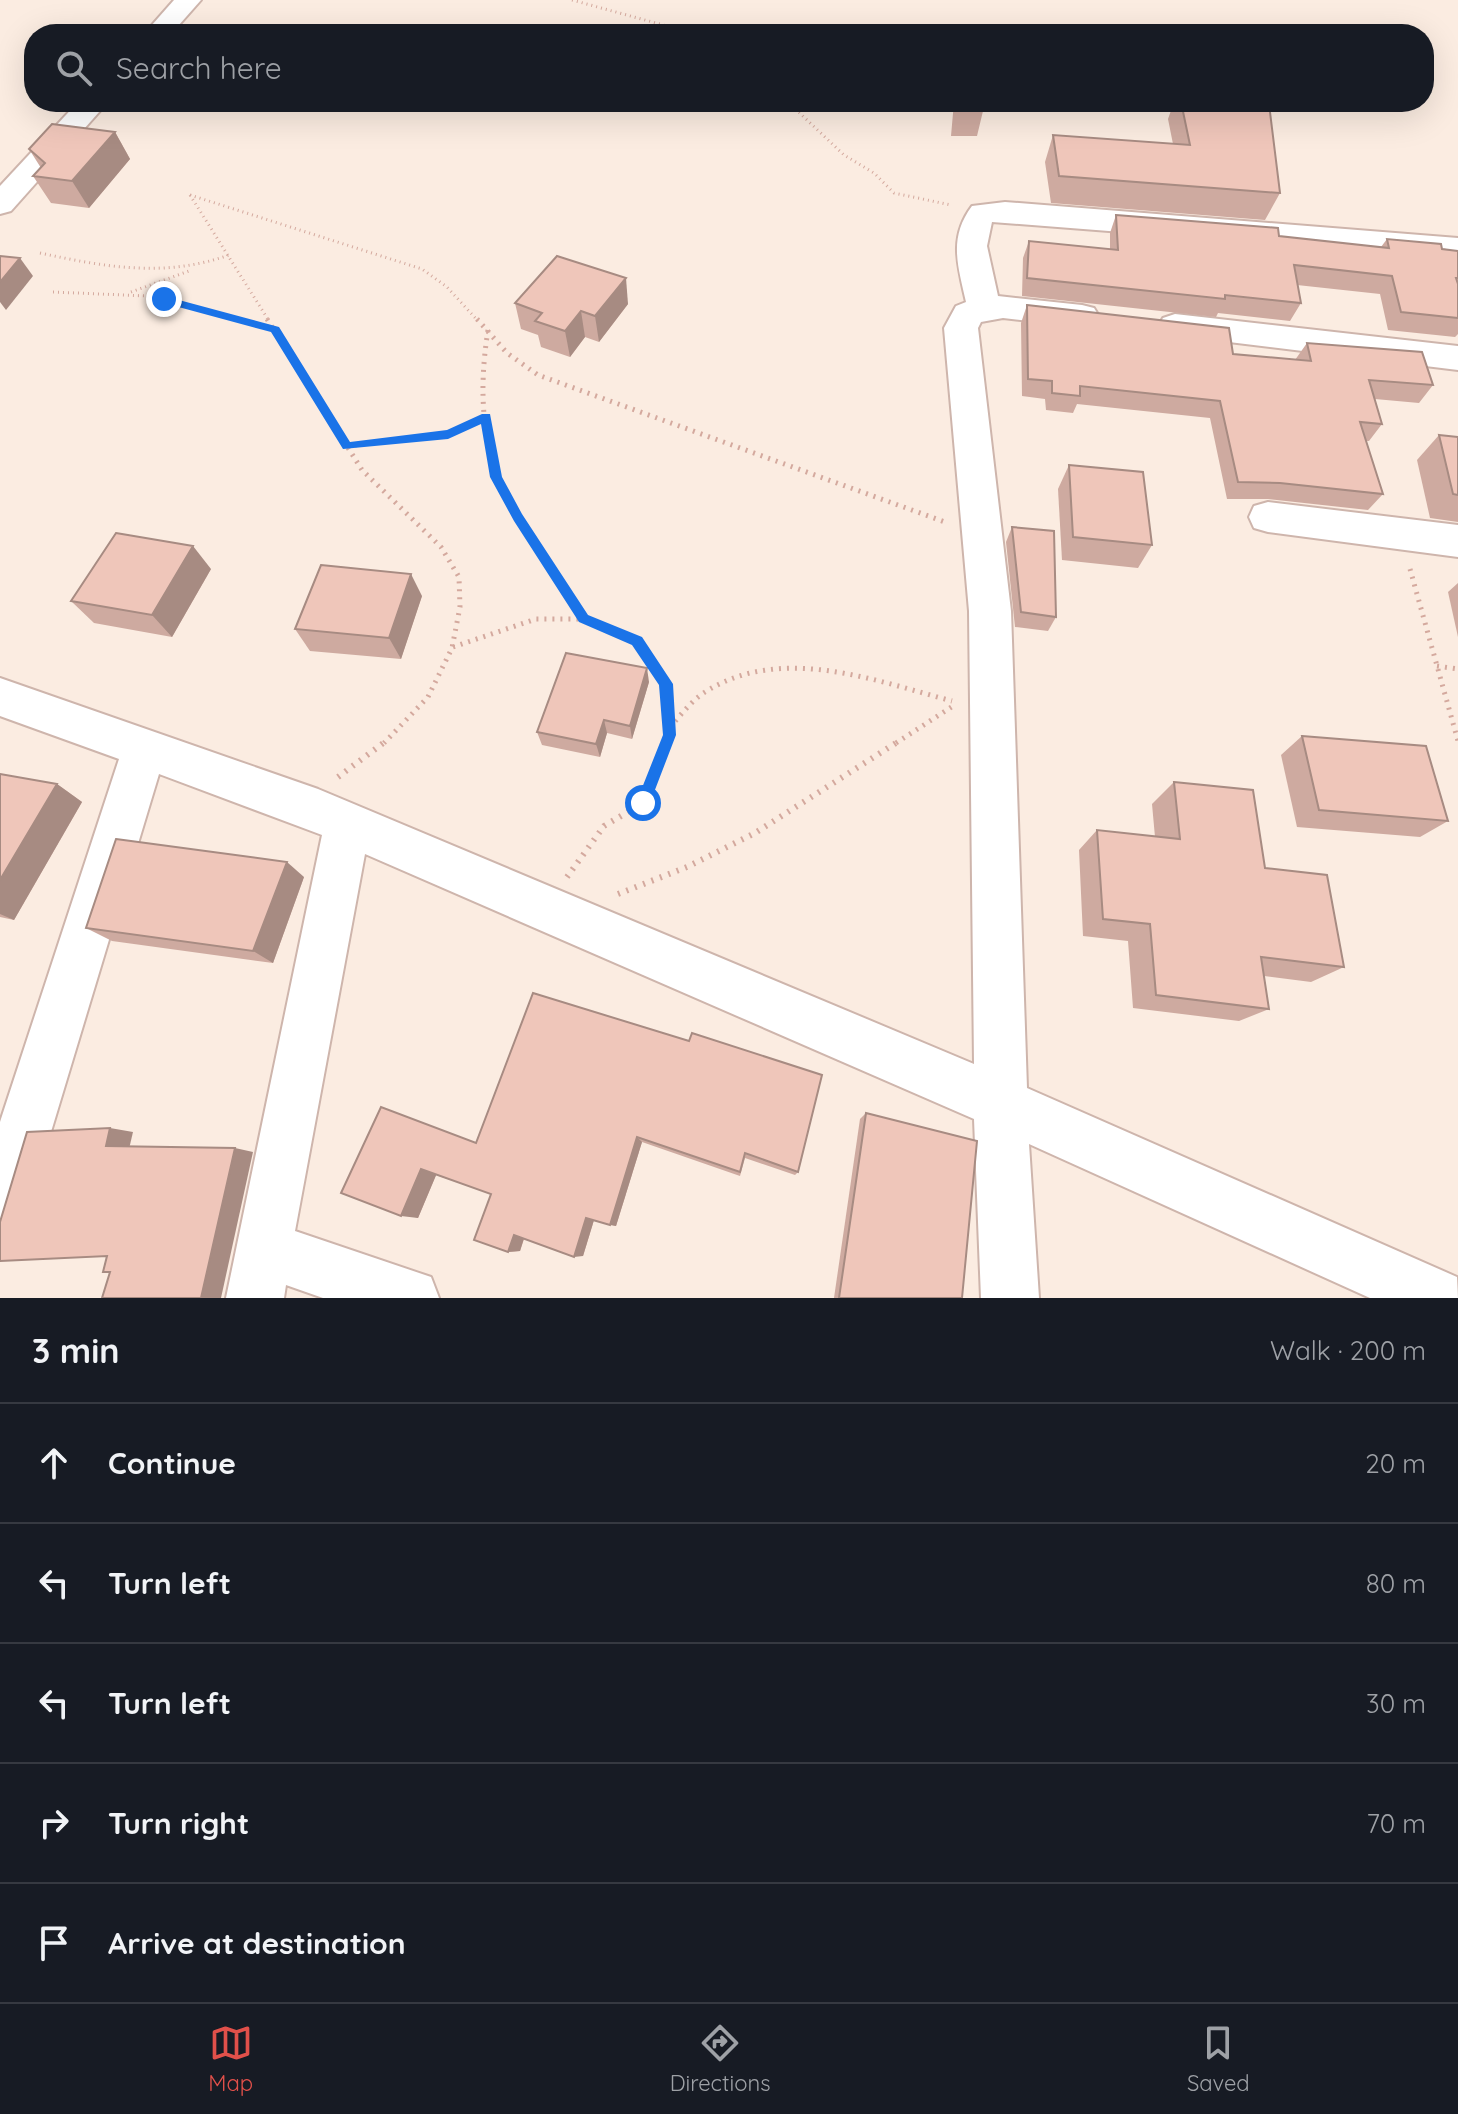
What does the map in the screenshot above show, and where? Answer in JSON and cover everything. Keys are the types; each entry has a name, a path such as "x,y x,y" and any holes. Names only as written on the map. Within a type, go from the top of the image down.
{"street":[{"path":"166,24 188,0"},
{"path":"3,198 85,112"},
{"path":"984,308 970,245 973,227 983,213 1005,212 1458,248"},
{"path":"1010,1298 1001,1105 990,611 961,328 968,314 984,308 1458,358"},
{"path":"1268,517 1458,541"},
{"path":"0,697 325,814 866,1043 1436,1298"},
{"path":"0,1208 144,750"},
{"path":"325,814 259,1274 410,1298"}],"path":[{"path":"572,0 660,24"},
{"path":"799,112 844,155 874,173 894,193 983,213"},
{"path":"325,814 428,697 452,648 460,607 459,577 441,547 362,470 190,195 422,269 462,299 506,352 538,375 983,536"},
{"path":"40,253 142,272 181,270 208,264"},
{"path":"126,294 229,255"},
{"path":"53,292 126,294 164,299 275,329"},
{"path":"488,330 483,375 496,477 584,619"},
{"path":"347,446 448,434 486,417"},
{"path":"1401,534 1458,741"},
{"path":"452,648 536,619 584,619 637,641 666,684 670,735 643,803 604,826 554,911"},
{"path":"554,911 687,867 755,833 960,702 811,667 778,666 732,679 705,692 669,728"},
{"path":"1437,666 1458,669"}],"building":[{"path":"1183,112 1270,112 1280,193 1059,176 1053,135 1190,145"},
{"path":"52,124 115,132 72,181 33,176 45,163 29,149"},
{"path":"1116,215 1278,228 1279,236 1389,248 1387,239 1441,244 1442,249 1458,251 1458,318 1401,312 1392,276 1294,265 1301,303 1225,295 1225,299 1027,278 1029,241 1118,250"},
{"path":"0,256 20,258 0,282"},
{"path":"557,256 626,278 595,316 581,311 565,331 535,321 542,313 515,303"},
{"path":"1027,305 1229,328 1233,354 1311,361 1307,343 1422,352 1433,385 1369,380 1382,424 1360,422 1383,494 1280,483 1238,482 1220,401 1080,386 1080,396 1052,393 1052,381 1028,379"},
{"path":"1439,435 1458,437 1458,495 1453,494"},
{"path":"1069,465 1143,472 1152,545 1073,537"},
{"path":"1012,527 1054,531 1056,617 1021,612"},
{"path":"116,533 193,546 152,615 71,601"},
{"path":"321,565 411,574 389,638 295,629"},
{"path":"566,653 647,668 630,726 604,720 596,744 537,732"},
{"path":"1302,736 1426,746 1448,821 1319,810"},
{"path":"0,774 57,784 0,880"},
{"path":"1174,782 1253,790 1265,868 1327,875 1344,967 1261,957 1269,1009 1156,995 1150,924 1103,919 1097,830 1180,839"},
{"path":"116,839 287,862 253,951 86,928"},
{"path":"533,993 689,1041 692,1033 822,1075 798,1172 745,1153 740,1172 637,1137 610,1225 586,1218 574,1257 514,1235 508,1252 474,1240 491,1194 421,1169 401,1216 341,1193 381,1107 476,1143"},
{"path":"866,1113 977,1141 962,1298 839,1298"},
{"path":"110,1128 106,1146 235,1148 201,1298 102,1298 110,1272 103,1272 107,1256 0,1261 0,1222 27,1132"}],"route":[{"path":"164,299 275,329 347,446 448,434 486,417 496,477 584,619 637,641 666,684 670,735 643,803"}]}
